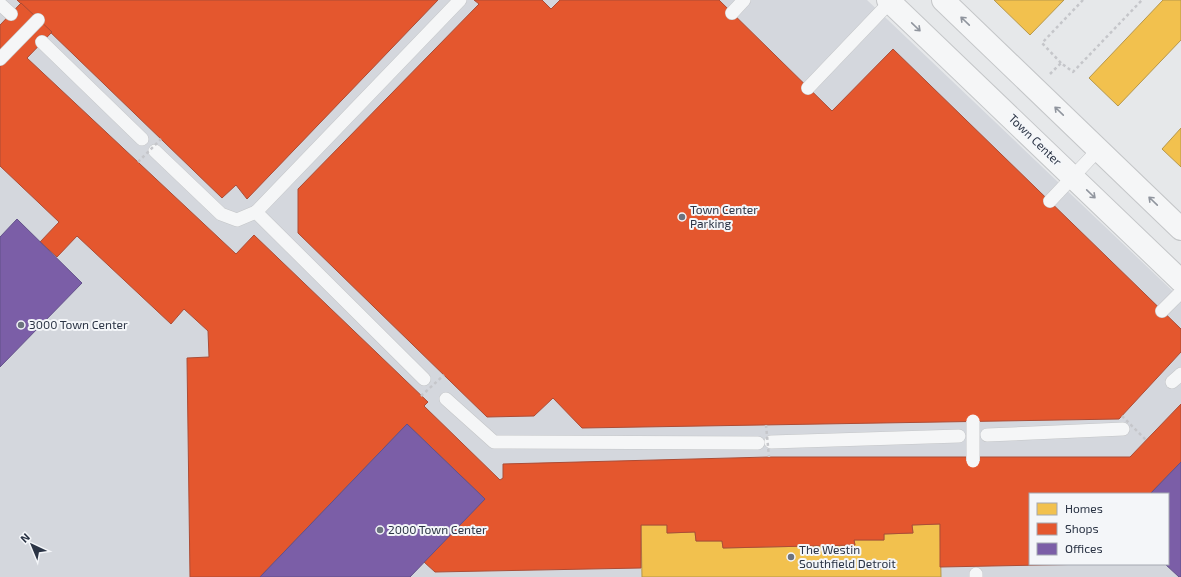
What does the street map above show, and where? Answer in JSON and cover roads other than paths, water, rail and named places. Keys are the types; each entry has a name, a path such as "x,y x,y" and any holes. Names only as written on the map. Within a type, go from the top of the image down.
{"street":[{"path":"943,0 1181,228"},
{"name":"Town Center","path":"890,1 1181,281"}],"lane":[{"path":"155,151 221,214 237,220 256,212 460,0"},
{"path":"732,13 744,0"},
{"path":"808,88 890,1"},
{"path":"0,4 10,14"},
{"path":"0,59 38,20"},
{"path":"42,42 142,139"},
{"path":"1050,202 1099,149"},
{"path":"256,212 424,379"},
{"path":"1162,311 1181,292"},
{"path":"446,399 494,442 765,442 959,436"},
{"path":"972,421 973,461"},
{"path":"987,434 1122,422"}],"place":[{"name":"Town Center Parking","path":"682,217"},
{"name":"3000 Town Center","path":"21,325"},
{"name":"2000 Town Center","path":"380,530"},
{"name":"The Westin Southfield Detroit","path":"791,557"}]}
